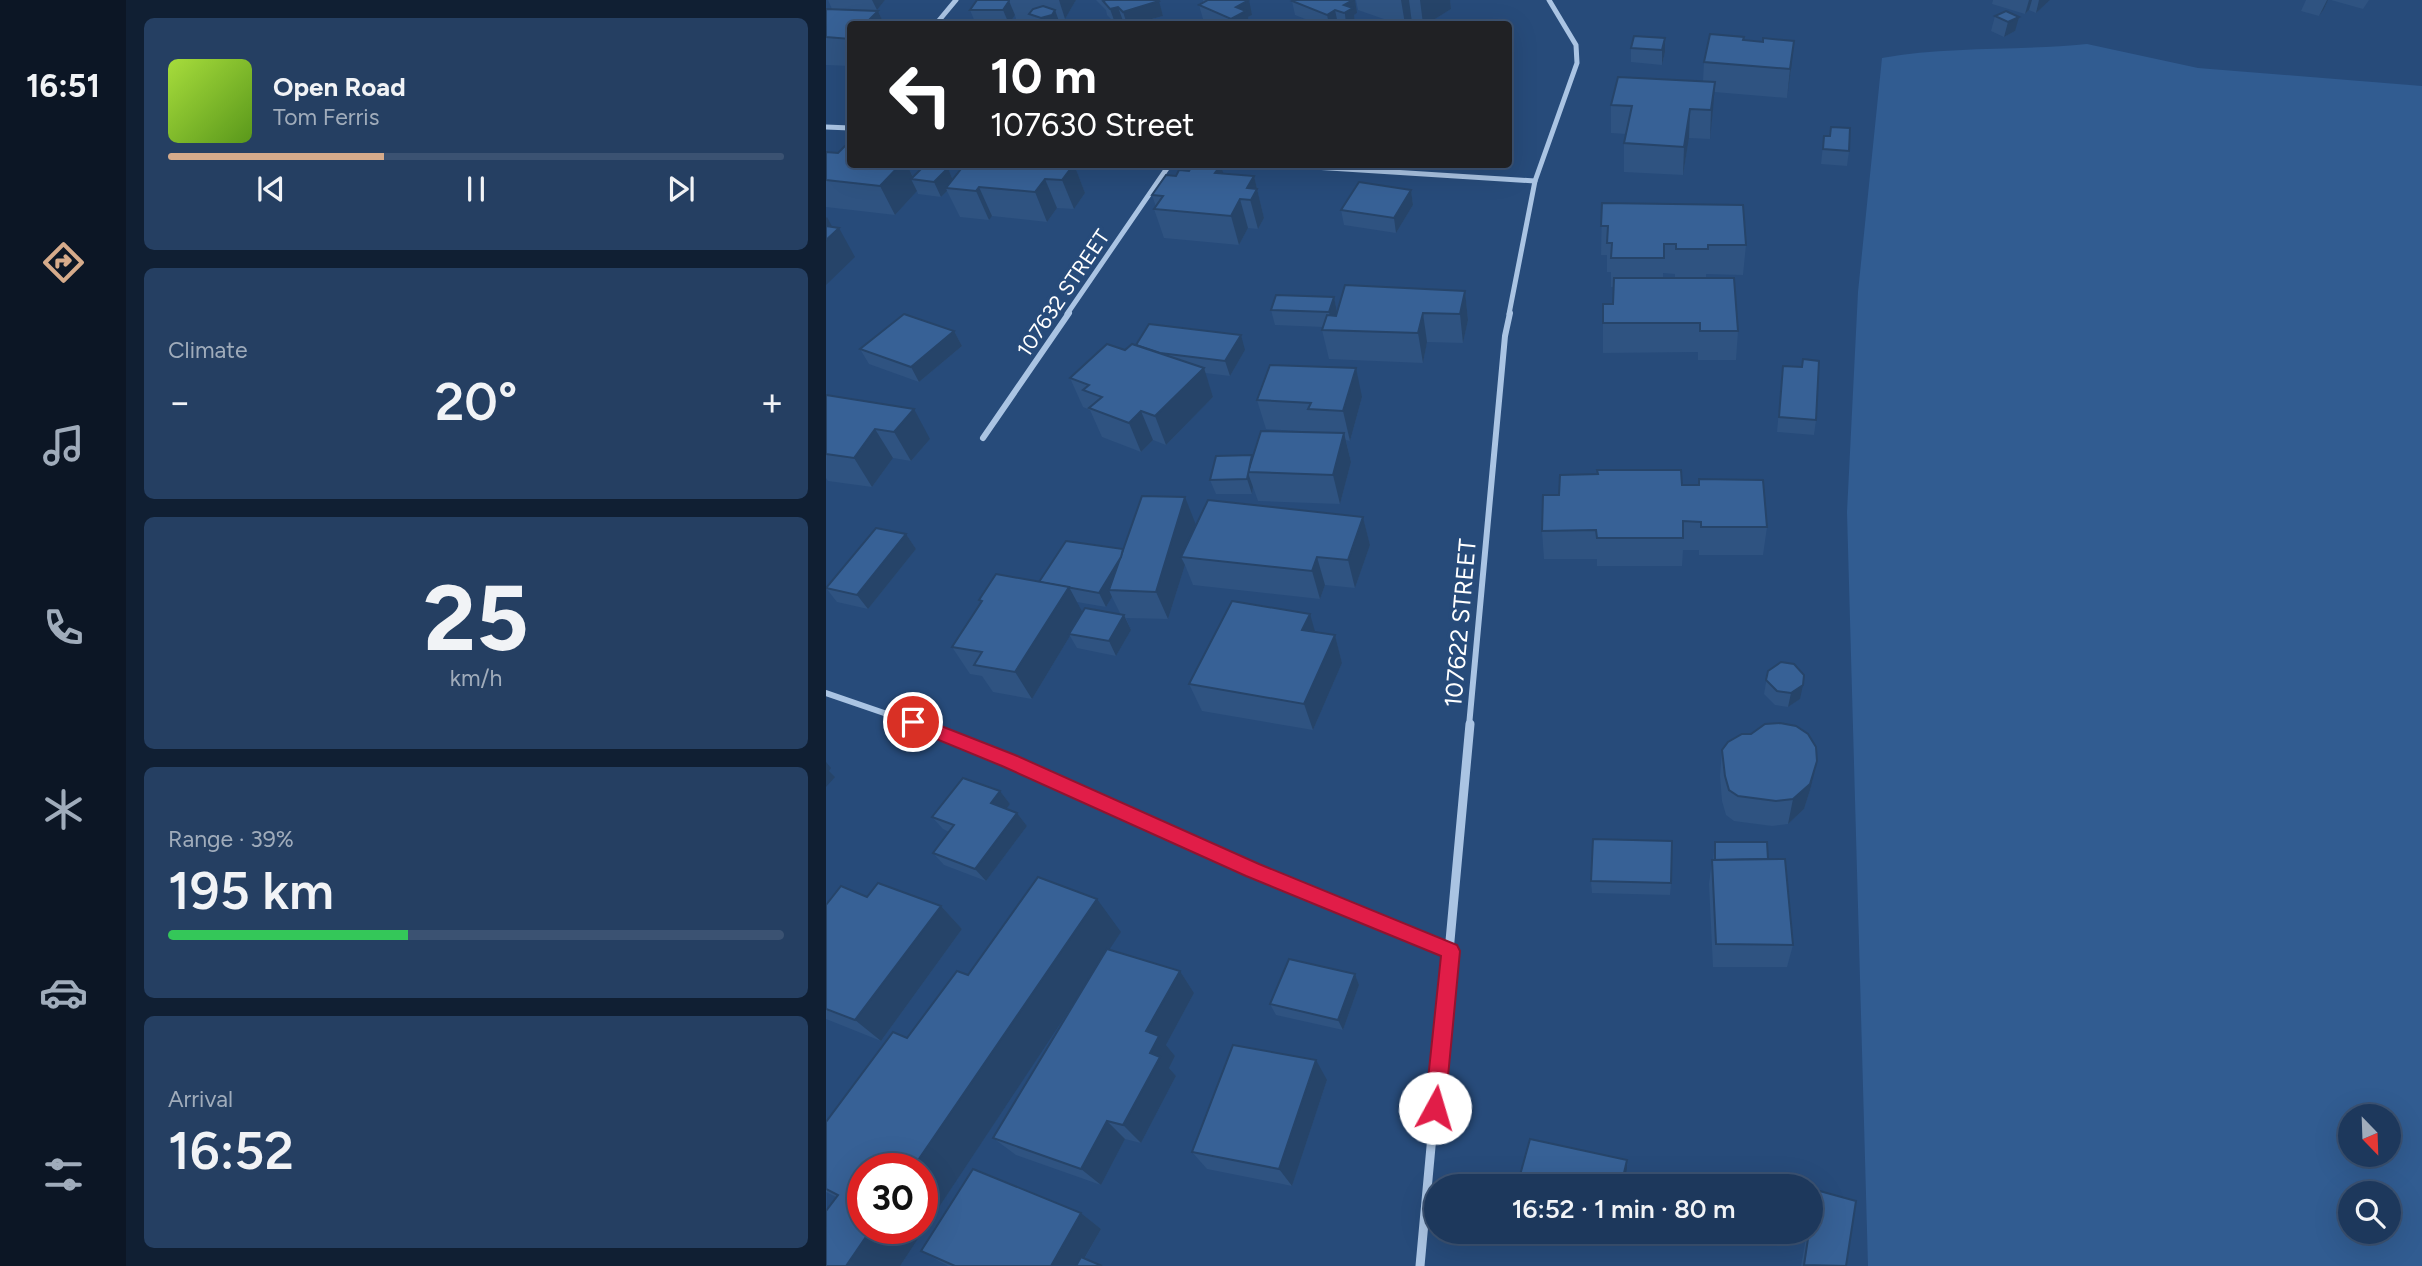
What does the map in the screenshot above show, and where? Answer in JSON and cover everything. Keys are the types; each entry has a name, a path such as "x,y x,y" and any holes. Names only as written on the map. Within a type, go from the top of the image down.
{"street":[{"path":"938,21 956,0"},
{"name":"107622 STREET","path":"1420,1266 1451,951 1505,336 1535,181 1577,63 1576,46 1549,0"},
{"path":"826,127 847,128"},
{"name":"107632 STREET","path":"983,439 1167,168"},
{"path":"1329,168 1535,181"},
{"path":"826,693 889,713 1009,761 1252,870 1451,951"}],"shaded area":[{"path":"2087,44 2198,68 2422,86 2422,1266 1868,1266 1847,512 1858,292 1882,58 1933,52"}],"building":[{"path":"977,0 1009,1 1003,10 970,10"},
{"path":"1208,0 1249,0 1236,7 1246,11 1231,19 1199,5"},
{"path":"1353,0 1344,5 1353,8 1344,13 1335,10 1327,15 1292,1"},
{"path":"1103,1 1159,1 1123,12 1118,7 1110,9"},
{"path":"1043,6 1055,10 1052,15 1041,18 1029,14 1033,9"},
{"path":"826,9 878,11 869,20 879,21 847,21 847,39 826,37"},
{"path":"2006,11 2019,17 2008,22 1995,16"},
{"path":"1710,34 1744,37 1743,40 1763,42 1763,38 1794,41 1790,69 1704,62"},
{"path":"1634,36 1665,38 1662,50 1631,48"},
{"path":"1618,77 1715,82 1711,110 1690,109 1684,147 1624,143 1632,106 1611,105"},
{"path":"1831,127 1850,128 1849,151 1823,149 1824,136 1830,136"},
{"path":"847,146 847,168 897,168 880,186 826,180 826,152 838,153"},
{"path":"922,168 948,168 934,182 911,179"},
{"path":"962,168 1071,168 1062,180 1045,179 1035,192 979,187 976,191 946,188"},
{"path":"1191,168 1219,168 1215,173 1254,176 1247,188 1257,189 1251,200 1240,199 1231,216 1154,209 1163,196 1152,195 1166,175 1176,176 1179,170 1189,171"},
{"path":"1359,182 1411,190 1394,218 1341,210"},
{"path":"1602,203 1743,205 1746,245 1708,245 1708,249 1676,249 1676,244 1664,244 1664,258 1611,258 1612,243 1607,243 1608,226 1601,226"},
{"path":"826,226 839,228 826,240"},
{"path":"1614,278 1734,278 1738,331 1700,331 1700,323 1603,323 1603,304 1613,304"},
{"path":"1345,285 1465,291 1460,314 1423,313 1418,333 1322,330 1327,315 1336,316"},
{"path":"1276,295 1334,297 1329,312 1271,310"},
{"path":"904,314 954,331 911,367 860,349"},
{"path":"1149,324 1241,335 1225,361 1160,353 1136,345"},
{"path":"1107,344 1125,350 1132,344 1204,368 1155,416 1141,411 1129,423 1089,408 1102,397 1083,390 1089,385 1070,378"},
{"path":"1803,359 1819,361 1816,420 1779,417 1783,366 1802,367"},
{"path":"1270,365 1356,368 1343,411 1308,409 1311,403 1257,400"},
{"path":"826,395 914,409 894,432 875,429 854,458 826,454"},
{"path":"1261,431 1344,433 1333,475 1248,472"},
{"path":"1252,455 1247,479 1210,480 1216,456"},
{"path":"1597,470 1681,470 1682,485 1699,485 1699,479 1763,480 1767,527 1701,527 1701,522 1683,521 1683,538 1597,538 1596,530 1542,531 1543,495 1559,495 1560,475 1598,474"},
{"path":"1142,496 1185,497 1156,592 1109,590"},
{"path":"1208,500 1363,517 1348,560 1317,557 1312,571 1181,557"},
{"path":"876,528 906,534 857,595 826,588"},
{"path":"1066,541 1123,549 1099,593 1039,582"},
{"path":"996,574 1069,587 1015,672 974,665 982,652 952,647"},
{"path":"1232,601 1310,614 1302,630 1335,635 1304,704 1189,684"},
{"path":"1085,608 1124,615 1109,641 1069,634"},
{"path":"1781,662 1794,664 1804,675 1803,685 1791,693 1777,691 1766,680 1768,671"},
{"path":"1765,724 1796,726 1808,734 1816,747 1817,761 1810,784 1793,799 1776,801 1738,796 1729,790 1722,750 1728,742 1742,734 1751,734"},
{"path":"963,778 1000,791 991,803 1017,813 975,869 933,853 954,825 932,817"},
{"path":"1593,839 1672,841 1671,883 1591,881"},
{"path":"1715,842 1767,842 1768,859 1715,860"},
{"path":"1785,859 1793,945 1716,944 1712,860"},
{"path":"1038,877 1097,899 923,1153 847,1153 847,1244 861,1244 846,1266 826,1266 826,1211 838,1195 826,1189 826,1122 893,1032 907,1038 957,971 968,975"},
{"path":"878,883 941,906 855,1020 826,1009 826,905 841,886 867,897"},
{"path":"1107,949 1180,971 1146,1031 1159,1036 1150,1053 1160,1057 1123,1125 1107,1121 1081,1169 993,1138"},
{"path":"1289,959 1355,974 1338,1020 1270,1004"},
{"path":"1233,1045 1316,1060 1279,1169 1192,1152"},
{"path":"1530,1139 1627,1160 1624,1174 1520,1174"},
{"path":"973,1169 1081,1213 1051,1266 955,1266 921,1251 925,1244 938,1244 938,1224"},
{"path":"1823,1192 1856,1201 1846,1266 1804,1265 1807,1244 1823,1244"},
{"path":"1081,1257 1102,1266 1076,1266"}],"route":[{"path":"913,722 1009,761 1252,870 1451,951 1435,1108"}]}
